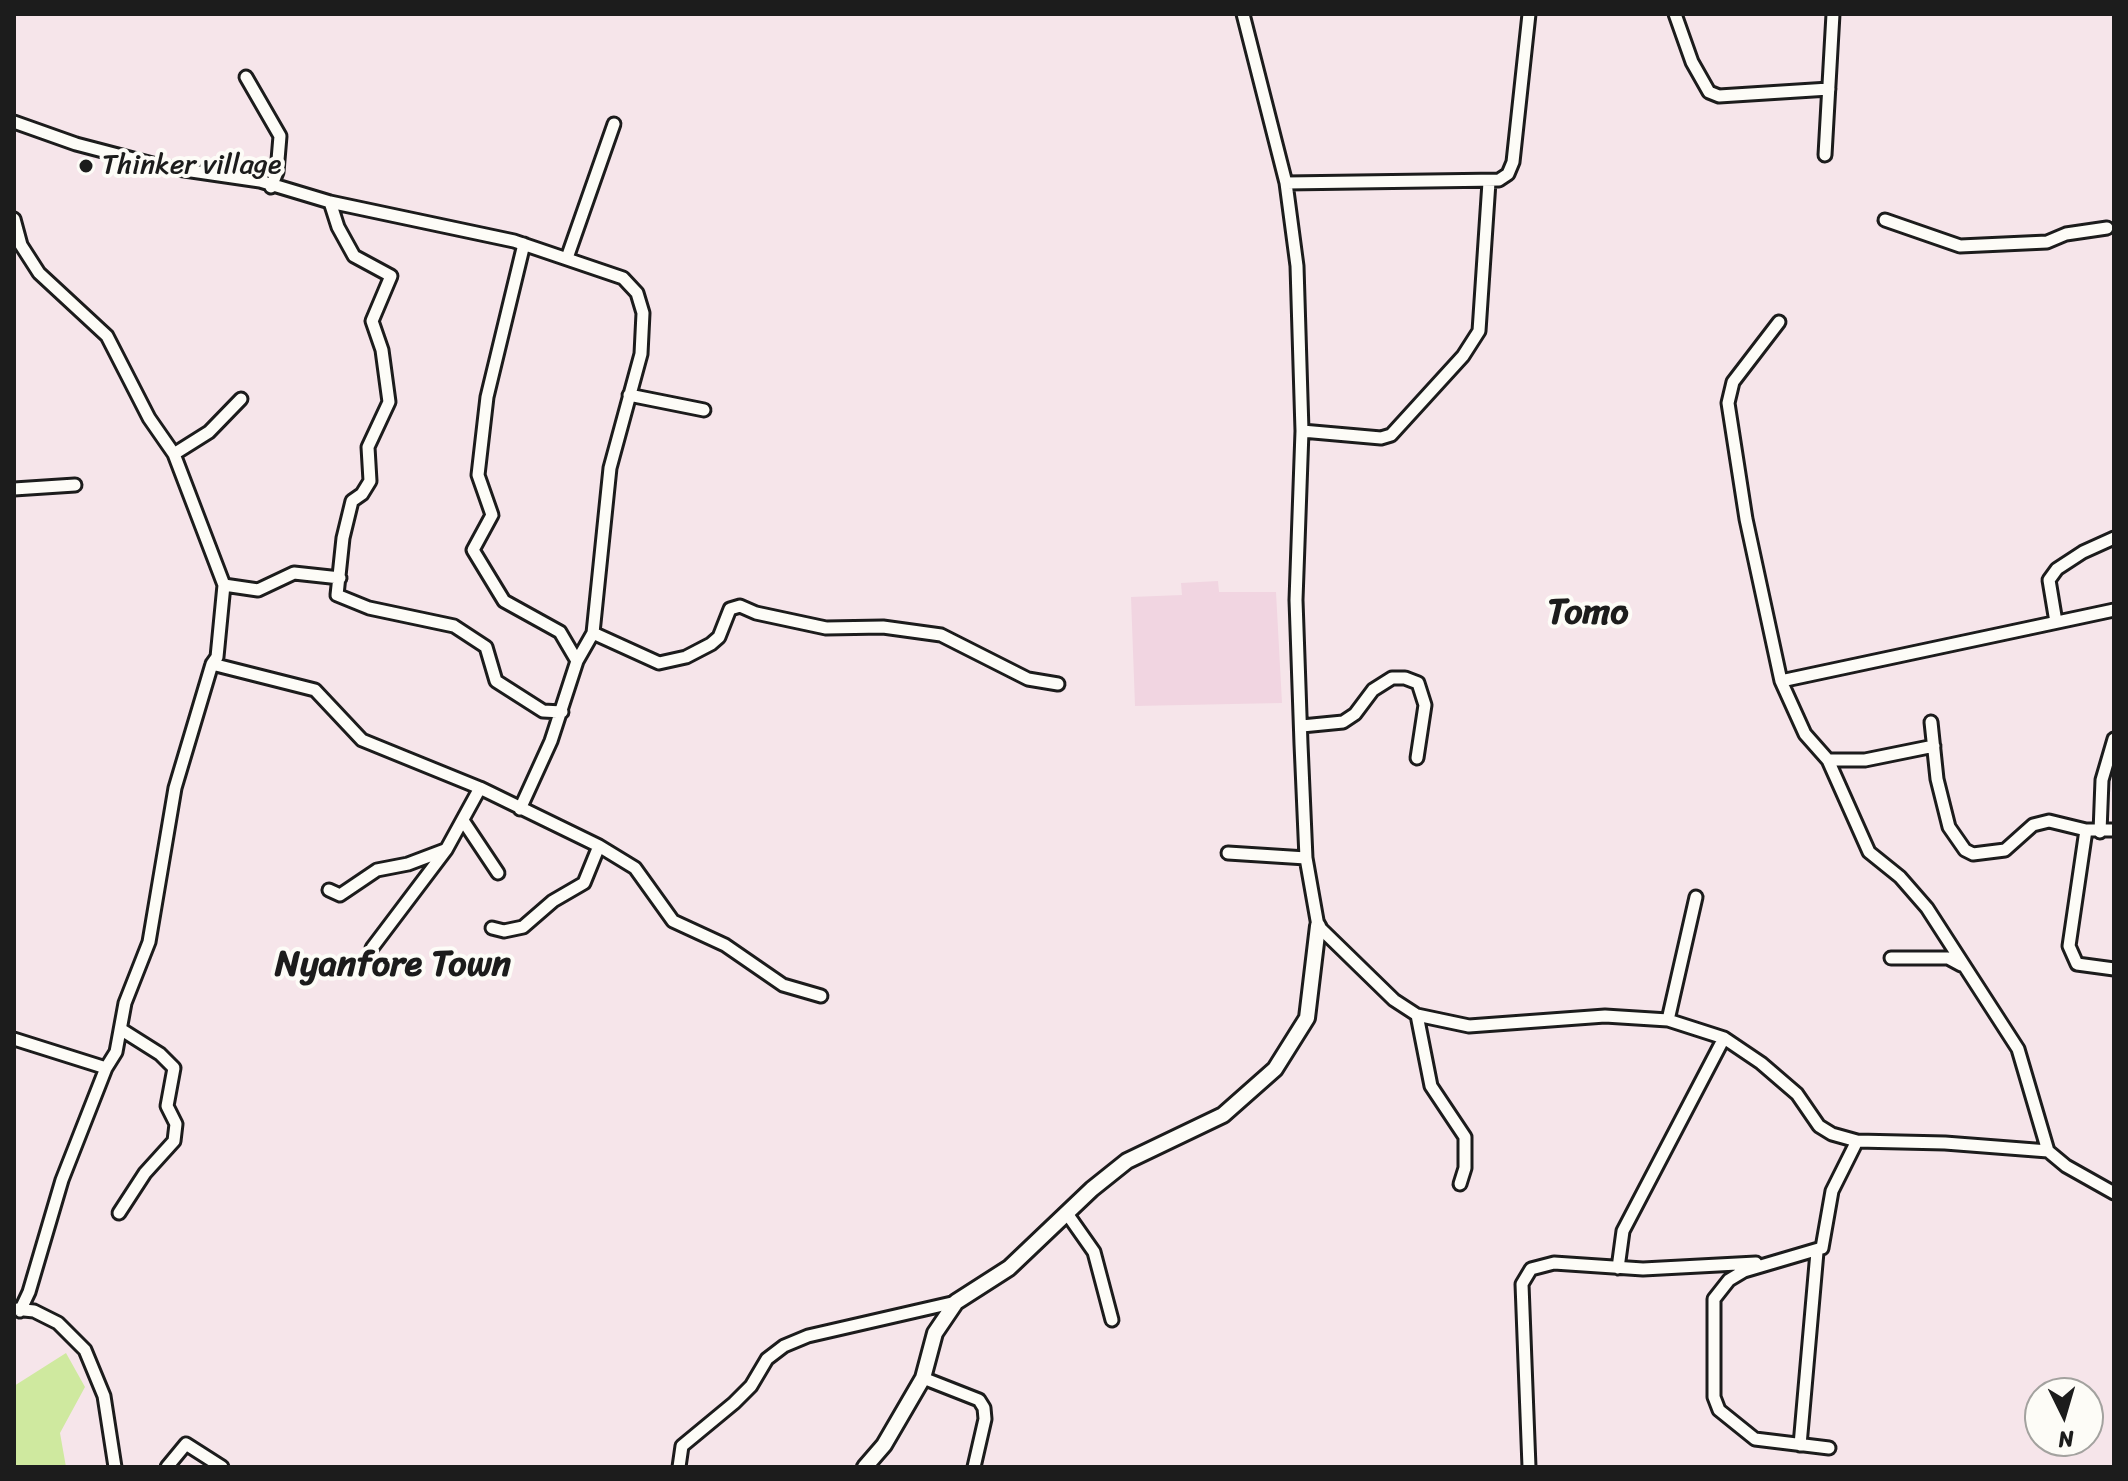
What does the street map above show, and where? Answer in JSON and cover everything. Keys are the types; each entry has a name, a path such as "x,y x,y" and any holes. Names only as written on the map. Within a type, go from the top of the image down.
{"street":[{"path":"679,1467 682,1446 742,1394 767,1359 784,1346 808,1336 956,1302 1009,1268 1092,1189 1127,1161 1223,1115 1275,1069 1307,1018 1318,926 1306,858 1296,600 1302,431 1301,316 1286,183 1243,14"},
{"path":"1286,183 1398,179 1489,182 1508,174 1513,162 1529,14"},
{"path":"1675,14 1692,62 1709,92 1719,96 1829,89"},
{"path":"1825,155 1833,14"},
{"path":"246,77 280,136 277,172 271,187"},
{"path":"14,122 76,144 164,167 260,181 271,187 330,202 524,244 623,278 637,293 643,313 641,354 610,468 593,633 577,661 562,712 520,809"},
{"path":"567,258 614,124"},
{"path":"1302,431 1381,438 1391,435 1463,356 1479,331 1489,182"},
{"path":"330,202 338,227 354,256 391,276 372,321 382,350 389,402 368,447 370,481 362,494 352,501 343,538 337,595 369,608 454,626 486,647 496,681 543,711 562,712"},
{"path":"14,219 21,245 39,273 107,336 149,418 174,454 224,585 217,657 212,664 175,788 149,942 125,1003 116,1052 106,1068 62,1180 29,1292 17,1310"},
{"path":"1885,220 1960,246 2047,242 2066,234 2107,228"},
{"path":"524,244 487,397 478,475 492,515 473,550 504,601 539,617 560,632 577,661"},
{"path":"1779,322 1733,382 1728,403 1746,519 1781,681 1805,734 1828,760 1869,852 1900,877 1927,908 2018,1049 2048,1151 2066,1166 2114,1193"},
{"path":"629,395 704,410"},
{"path":"174,454 209,432 241,399"},
{"path":"14,489 75,485"},
{"path":"2056,622 2049,580 2057,569 2083,552 2114,538"},
{"path":"224,585 258,590 294,573 340,578"},
{"path":"593,633 659,663 686,657 711,644 719,637 730,609 740,606 756,613 826,628 883,627 941,635 1028,679 1058,684"},
{"path":"1781,681 2114,610"},
{"path":"212,664 315,690 362,740 480,788 599,846 635,868 673,921 725,945 783,985 821,996"},
{"path":"1302,726 1343,722 1355,714 1373,690 1392,678 1405,678 1418,683 1425,705 1417,758"},
{"path":"1931,722 1949,827 1965,850 1973,854 2005,850 2033,825 2049,821 2100,832 2114,830"},
{"path":"2100,832 2102,780 2114,739"},
{"path":"1828,760 1865,760 1934,746"},
{"path":"372,948 446,850 480,788"},
{"path":"464,822 498,873"},
{"path":"2086,830 2069,946 2077,964 2114,969"},
{"path":"492,928 504,931 523,927 553,901 584,883 599,846"},
{"path":"329,890 340,895 377,870 408,864 446,850"},
{"path":"1228,853 1306,858"},
{"path":"1668,1020 1696,897"},
{"path":"1318,926 1394,1000 1417,1015 1469,1026 1605,1016 1668,1020 1724,1038 1785,1082 1819,1126 1857,1141 1945,1143 2048,1151"},
{"path":"1891,958 1948,958 1961,965"},
{"path":"1417,1015 1431,1086 1465,1137 1465,1168 1460,1184"},
{"path":"119,1213 145,1173 174,1141 176,1124 167,1106 174,1068 160,1054 122,1030"},
{"path":"1618,1268 1623,1231 1724,1038"},
{"path":"14,1039 106,1068"},
{"path":"1529,1467 1522,1347 1524,1276 1531,1269 1554,1263 1618,1268 1765,1262 1817,1252 1822,1248 1832,1191 1857,1141"},
{"path":"1068,1215 1094,1252 1112,1320"},
{"path":"1800,1445 1817,1252"},
{"path":"1765,1262 1729,1280 1714,1299 1714,1397 1726,1418 1755,1439 1829,1448"},
{"path":"865,1467 884,1445 923,1378 935,1333 956,1302"},
{"path":"17,1310 34,1311 58,1323 85,1350 104,1396 115,1467"},
{"path":"923,1378 979,1400 984,1408 985,1419 974,1467"},
{"path":"167,1467 186,1444 222,1467"}],"shaded area":[{"path":"1218,581 1219,592 1276,592 1282,703 1135,706 1131,597 1182,595 1181,583"}],"green space":[{"path":"66,1353 85,1387 60,1433 66,1467 14,1467 14,1386"}],"place":[{"name":"Thinker village","path":"86,166"}],"district":[{"name":"Tomo","path":"1588,614"},
{"name":"Nyanfore Town","path":"393,966"}]}
